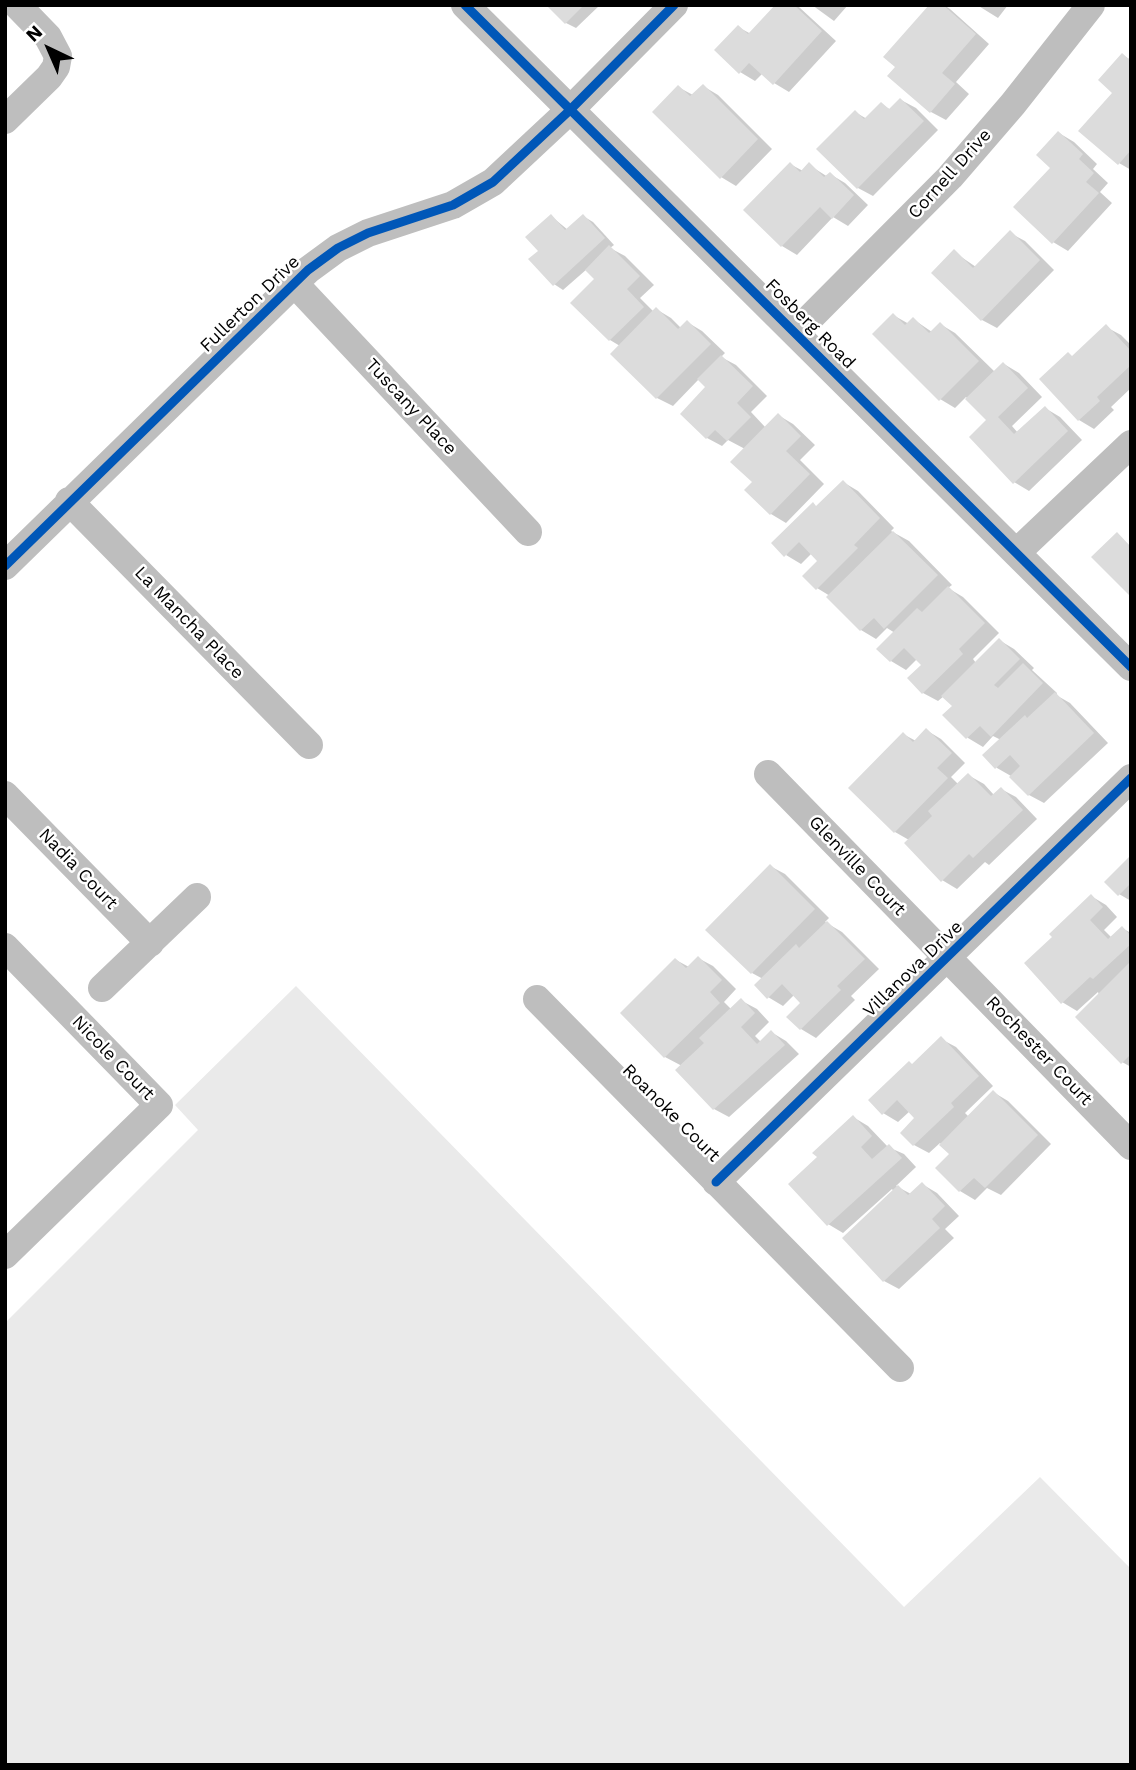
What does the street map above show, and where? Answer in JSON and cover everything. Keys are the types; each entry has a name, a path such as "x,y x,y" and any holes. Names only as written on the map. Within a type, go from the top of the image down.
{"street":[{"path":"5,120 49,77 58,56 48,37 17,5"},
{"name":"Fosberg Road","path":"465,5 1131,667"},
{"name":"Fullerton Drive","path":"5,566 294,283 338,248 368,233 438,211 480,191 508,170 674,5"},
{"name":"Cornell Drive","path":"796,332 950,177 1013,104 1091,5"},
{"name":"Tuscany Place","path":"294,283 528,531"},
{"path":"1017,552 1131,444"},
{"name":"La Mancha Place","path":"69,501 309,746"},
{"name":"Glenville Court","path":"768,774 947,957"},
{"name":"Villanova Drive","path":"716,1182 1131,778"},
{"name":"Nadia Court","path":"5,795 150,943"},
{"path":"102,988 197,897"},
{"name":"Nicole Court","path":"5,947 159,1105 5,1255"},
{"name":"Rochester Court","path":"947,957 1131,1146"},
{"name":"Roanoke Court","path":"537,999 900,1368"}],"shaded area":[{"path":"296,986 904,1607 1040,1477 1131,1569 1131,1765 5,1765 5,1323 198,1130 175,1105"}],"building":[{"path":"546,5 584,5 565,24"},
{"path":"775,5 794,5 822,31 773,85 749,63 739,74 714,50 738,25 748,34"},
{"path":"929,5 943,5 976,34 942,73 955,84 930,113 887,76 895,67 883,57"},
{"path":"1122,53 1131,61 1131,150 1118,165 1078,131 1112,93 1098,80"},
{"path":"703,84 758,139 720,179 652,112 678,85 690,96"},
{"path":"900,98 924,121 857,189 816,149 855,110 864,119 881,102 889,109"},
{"path":"1058,131 1083,154 1079,159 1094,173 1086,182 1099,193 1052,244 1013,207 1050,168 1036,155"},
{"path":"790,162 800,172 809,162 824,177 830,172 854,195 832,219 820,207 781,247 743,210"},
{"path":"551,214 565,230 583,214 605,238 553,286 528,259 538,251 525,237"},
{"path":"1010,230 1040,260 981,321 931,273 954,249 973,268"},
{"path":"609,245 640,276 627,289 644,307 609,341 570,303 594,279 585,270"},
{"path":"656,307 678,329 687,320 711,344 656,399 610,354"},
{"path":"893,313 905,325 913,317 929,333 940,322 979,361 939,401 872,334"},
{"path":"1106,324 1131,351 1131,365 1097,397 1100,401 1078,421 1039,379 1068,352 1072,356"},
{"path":"721,355 753,386 737,403 751,417 727,441 715,430 706,439 680,414 705,387 697,379"},
{"path":"1003,362 1028,388 998,417 1014,434 1045,406 1068,431 1013,484 969,437 986,420 965,399"},
{"path":"778,413 801,436 786,451 810,474 770,515 744,490 752,482 730,462"},
{"path":"843,480 880,518 854,545 858,548 816,590 802,576 817,561 799,542 784,557 771,543 813,502 816,506"},
{"path":"893,531 938,575 884,629 874,618 860,631 826,597"},
{"path":"1117,532 1131,547 1131,597 1091,557"},
{"path":"948,586 985,623 959,649 963,654 922,694 907,678 921,665 904,648 890,662 876,649 917,608 922,612"},
{"path":"999,638 1020,659 994,685 998,688 1023,663 1043,683 991,737 980,726 966,739 942,715 952,706 941,696"},
{"path":"1055,692 1094,733 1028,796 1009,777 1020,766 1010,755 995,769 982,755 1025,715 1027,718"},
{"path":"926,728 952,753 937,768 948,778 894,833 848,788 903,732 913,742"},
{"path":"968,773 991,796 1001,787 1023,810 973,858 969,854 941,882 904,843 932,816 928,811"},
{"path":"1131,855 1131,883 1118,896 1104,882"},
{"path":"770,864 815,909 751,974 705,930"},
{"path":"1091,894 1103,907 1090,920 1108,939 1122,926 1131,936 1131,944 1061,1004 1024,963 1052,937 1049,934"},
{"path":"827,921 865,959 837,986 841,990 800,1030 786,1017 800,1003 782,984 767,999 754,985 796,944 799,948"},
{"path":"698,956 722,980 710,992 720,1003 664,1058 620,1013 675,958 686,968"},
{"path":"1131,961 1131,1054 1121,1064 1075,1017"},
{"path":"741,998 755,1013 741,1027 757,1044 771,1030 785,1045 713,1110 675,1070 704,1043 699,1038"},
{"path":"941,1036 979,1076 951,1103 954,1107 913,1146 900,1133 914,1118 897,1100 882,1115 868,1100 909,1061 912,1064"},
{"path":"993,1090 1038,1135 985,1188 974,1178 959,1192 935,1168 949,1154 939,1145"},
{"path":"853,1115 872,1136 861,1147 872,1159 889,1144 902,1158 827,1226 788,1184 817,1157 812,1153"},
{"path":"922,1182 945,1206 932,1219 940,1228 883,1282 842,1238 898,1185 908,1195"}],"cycle path":[{"path":"465,5 1131,667"},
{"path":"5,566 308,270 338,248 368,233 453,205 493,182 569,111 674,5"},
{"path":"716,1182 1131,778"}]}
